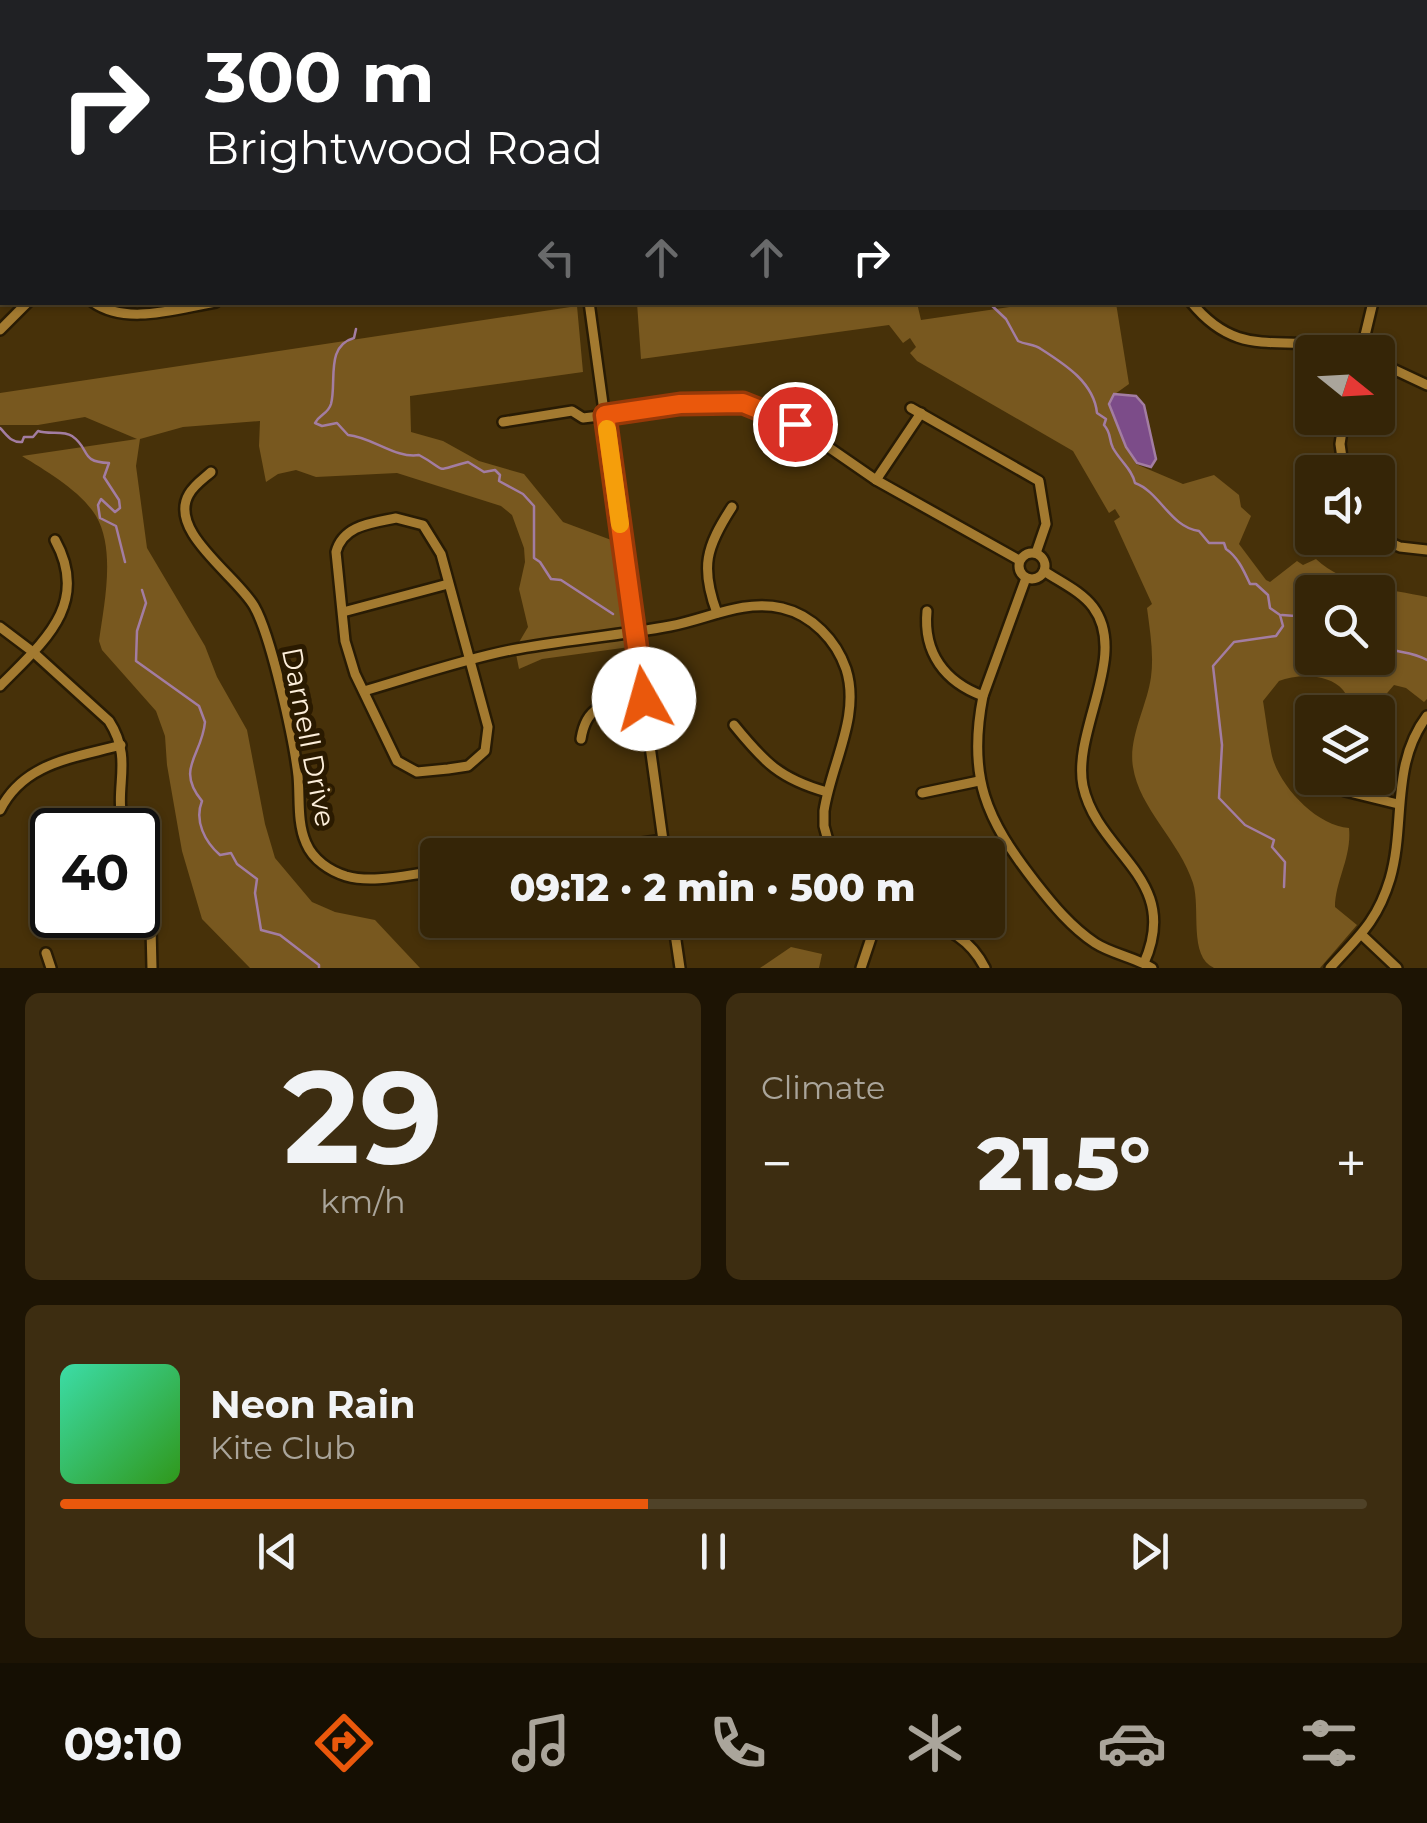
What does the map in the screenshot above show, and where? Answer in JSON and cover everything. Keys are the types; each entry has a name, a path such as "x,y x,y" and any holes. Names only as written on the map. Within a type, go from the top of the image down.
{"street":[{"path":"0,330 25,305"},
{"path":"98,305 112,313 129,315 196,305"},
{"path":"589,305 663,838"},
{"path":"1195,305 1212,324 1247,342 1295,345"},
{"path":"1365,335 1372,305"},
{"path":"1395,370 1427,385"},
{"path":"502,422 572,411 583,418 680,404 743,403 795,424 876,480 1019,560"},
{"path":"876,480 916,411 1040,481 1046,524 1036,552"},
{"name":"Darnell Drive","path":"211,472 190,494 184,506 185,520 192,534 249,597 262,622 292,741 308,848 330,868 355,878 420,872"},
{"path":"716,613 706,577 706,559 716,532 732,507"},
{"path":"396,518 423,525 437,546 448,584 489,741 479,760 468,766 417,772 404,767 390,748 364,691 346,641 336,552 343,534 361,526 396,518"},
{"path":"0,686 57,624 67,597 66,568 55,540"},
{"path":"1395,544 1427,550"},
{"path":"1028,552 1036,552 1044,560 1044,572 1037,578 1026,578 1020,572 1019,560 1028,552"},
{"path":"1026,578 983,696 976,734 979,782 993,822 1006,843 1070,924 1098,945 1148,966 1154,934 1148,893 1135,867 1090,807 1082,780 1086,736 1105,654 1102,621 1086,598 1044,572"},
{"path":"343,612 448,584"},
{"path":"364,691 511,650 635,632 762,605 786,609 812,622 836,649 846,668 850,705 827,792 824,826 827,838"},
{"path":"927,611 925,630 944,673 960,686 983,696"},
{"path":"0,627 109,721 124,758 121,808"},
{"path":"581,738 583,723 590,712 602,705 644,699"},
{"path":"1330,968 1363,936 1379,908 1397,843 1403,766 1415,732 1427,716"},
{"path":"734,725 776,772 827,792"},
{"path":"0,810 18,784 33,772 121,746"},
{"path":"922,793 979,782"},
{"path":"1361,795 1398,804"},
{"path":"1363,936 1397,968"},
{"path":"151,938 152,968"},
{"path":"676,938 680,968"},
{"path":"861,968 870,938"},
{"path":"962,938 985,968"},
{"path":"46,953 51,968"}],"shaded area":[{"path":"637,305 917,305 921,320 1023,305 1116,305 1129,384 1115,394 1111,407 1136,464 1183,484 1214,475 1239,495 1241,507 1251,516 1239,544 1266,580 1270,582 1297,561 1303,565 1316,559 1340,575 1295,575 1295,675 1395,675 1395,591 1427,597 1424,702 1406,688 1394,685 1385,695 1346,695 1330,680 1303,676 1279,681 1263,701 1272,756 1291,792 1313,813 1349,828 1335,907 1357,925 1320,968 1214,968 1206,962 1198,943 1193,883 1143,797 1133,767 1133,745 1151,677 1147,608 1152,604 1114,521 1120,517 1115,509 1109,513 1073,451 917,361 910,353 916,347 910,338 903,343 889,325 641,359"},
{"path":"577,306 583,372 410,396 411,432 443,441 479,461 524,474 563,522 622,544 637,646 542,659 519,669 515,649 528,627 519,589 524,548 512,515 501,506 397,473 316,477 296,470 266,482 259,446 260,421 183,427 140,439 136,466 147,548 205,646 217,677 247,730 275,858 312,902 335,912 375,920 420,968 250,968 202,919 182,851 165,736 156,711 102,650 99,641 107,561 96,516 62,482 22,456 137,439 85,417 38,425 0,425 0,393"},
{"path":"1114,394 1136,396 1144,405 1156,459 1151,467 1137,463 1126,447 1109,404"},
{"path":"791,947 822,954 819,968 760,968"}],"waterway":[{"path":"991,305 1006,319 1018,341 1041,349 1085,384 1097,413 1106,419 1104,425 1113,448 1135,483 1180,523 1199,531 1209,543 1224,543 1250,584 1256,584 1268,595 1270,608 1280,615 1283,626 1276,636 1234,642 1213,666 1222,745 1219,798 1245,825 1274,840 1272,847 1285,862 1284,887"},
{"path":"356,329 354,338 339,349 331,404 315,423 337,423 348,435 402,454 419,455 441,469 468,462 484,472 495,470 499,481 523,494 534,506 534,558 551,579 561,580 613,614"},
{"path":"0,428 18,442 38,431 68,434 93,460 109,463 104,477 120,508 115,512 101,499 100,518 116,526 125,562"},
{"path":"142,590 146,603 137,631 136,661 199,706 205,722 190,770 194,790 202,801 202,831 220,855 231,853 237,864 257,879 255,893 261,930 280,935 319,968"},
{"path":"1282,615 1295,616"},
{"path":"1395,651 1427,660"}],"slow traffic":[{"path":"607,429 620,524"}],"route":[{"path":"644,699 605,415 680,404 743,403 795,424"}]}
